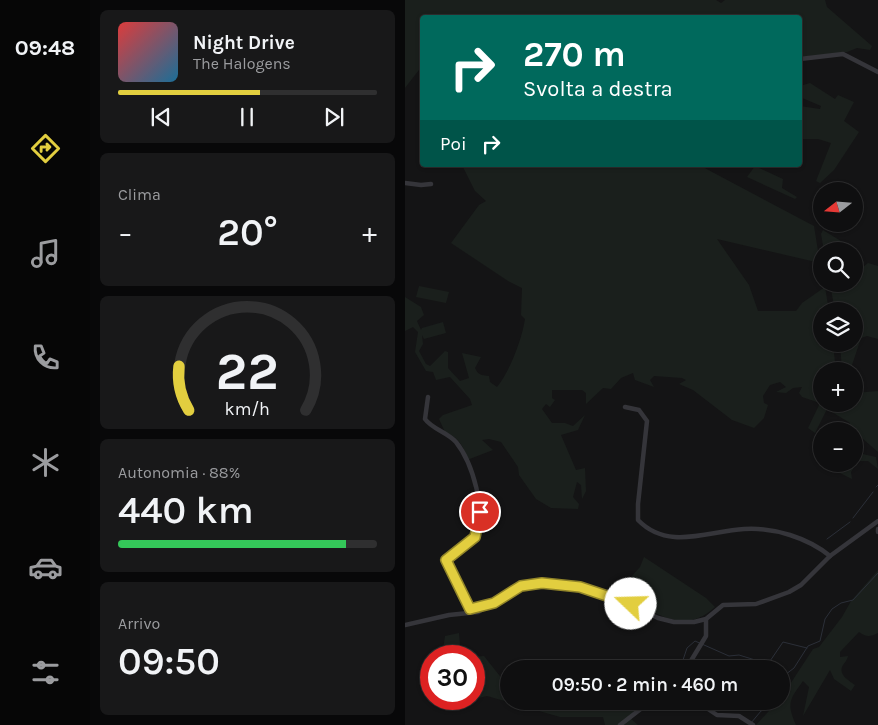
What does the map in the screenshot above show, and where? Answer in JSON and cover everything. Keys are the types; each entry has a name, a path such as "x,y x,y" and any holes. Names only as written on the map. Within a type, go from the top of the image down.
{"street":[{"path":"802,58 843,54 878,72"},
{"path":"405,182 421,186 431,184"},
{"path":"427,397 425,419 456,442 473,478 479,500 479,523 475,537 447,558 445,563 470,609 494,603"},
{"path":"625,407 639,410 647,421 638,504 638,520 641,524 661,535 678,539 744,529 766,530 815,544 830,556"},
{"path":"405,625 449,615 479,612 521,586 553,583 580,587 612,597 657,618 673,622 695,622 706,619 723,605 756,604 789,592 801,585 830,556 878,522"},
{"path":"691,660 702,643 707,626 706,619"},
{"path":"620,725 639,710"},
{"path":"710,710 717,715 739,716 751,723"}],"shaded area":[{"path":"405,0 716,0 721,3 725,0 825,0 827,7 872,46 870,50 857,48 847,52 802,57 802,15 420,15 420,69 405,88"},
{"path":"810,83 835,99 838,95 854,102 844,121 859,132 834,170 821,182 816,181 831,143 818,139 802,139 802,106 820,109 821,106 802,98 802,85"},
{"path":"463,167 703,167 813,225 817,242 813,242 813,261 717,239 749,285 758,311 796,311 802,303 818,292 826,292 828,302 813,302 813,352 834,352 835,362 813,362 813,401 802,397 799,393 802,387 793,388 786,393 776,392 786,387 780,382 770,385 763,396 764,403 768,405 764,418 754,428 732,420 693,390 679,384 686,380 682,378 654,376 650,380 654,387 635,380 633,373 621,378 611,389 603,388 586,404 586,393 582,390 552,390 552,398 555,400 550,407 546,404 542,409 552,423 565,423 573,426 585,415 578,430 561,435 576,470 585,468 586,491 582,499 581,485 577,482 573,497 579,504 578,509 551,508 536,499 519,475 518,467 501,442 489,439 482,440 493,450 467,460 460,443 445,432 439,419 443,415 472,405 470,399 450,377 436,380 433,372 426,371 415,352 418,332 413,327 405,331 405,297 421,307 424,315 417,321 421,330 422,328 443,322 446,333 424,339 422,335 423,344 419,351 426,364 430,366 445,351 448,352 448,368 460,381 469,378 462,353 481,357 475,368 477,372 489,376 490,382 497,387 502,380 511,364 525,319 521,315 522,288 508,281 451,243 479,205 486,201 475,191"},
{"path":"754,167 757,167 783,179 782,188 797,197 795,199 747,177"},
{"path":"822,232 826,232 842,242 822,242"},
{"path":"868,263 878,266 878,339 867,336 863,337 863,302 833,302 831,292 863,292 863,267"},
{"path":"419,286 449,292 446,303 416,297"},
{"path":"841,352 856,352 853,362 841,362"},
{"path":"878,391 878,452 863,439 863,422 848,422 832,412 863,412 863,392"},
{"path":"816,412 826,412 820,422 813,422 813,432 808,428"},
{"path":"863,454 876,457 878,469 868,461 863,461"},
{"path":"838,472 851,472 852,479"},
{"path":"644,557 706,598 715,607 702,616 678,621 619,598 626,583 631,585 632,576 640,567"},
{"path":"878,570 878,633 868,636 859,632 840,652 840,657 848,656 842,667 842,673 845,678 855,685 851,691 834,679 830,670 803,716 809,687 803,681 792,697 790,706 790,684 813,649 819,647 842,617 851,601"},
{"path":"459,633 460,645 444,645 445,636"},
{"path":"485,657 500,676 500,700 485,696"},
{"path":"790,706 796,725 756,725 770,710 790,710"},
{"path":"536,710 639,710 630,718 638,725 605,725 603,717 560,717"}],"waterway":[{"path":"853,518 873,492"},
{"path":"827,539 850,522"},
{"path":"790,671 808,646 820,641 825,619 832,609 841,603 853,600 878,573"},
{"path":"683,660 687,648 695,641 729,656 739,655 755,660"},
{"path":"771,660 783,642 807,648"},
{"path":"751,723 764,710"}],"route":[{"path":"480,512 475,537 471,542 447,558 445,563 470,609 477,608 486,603 494,603 511,590 521,586 542,583 580,587 631,604"}]}
